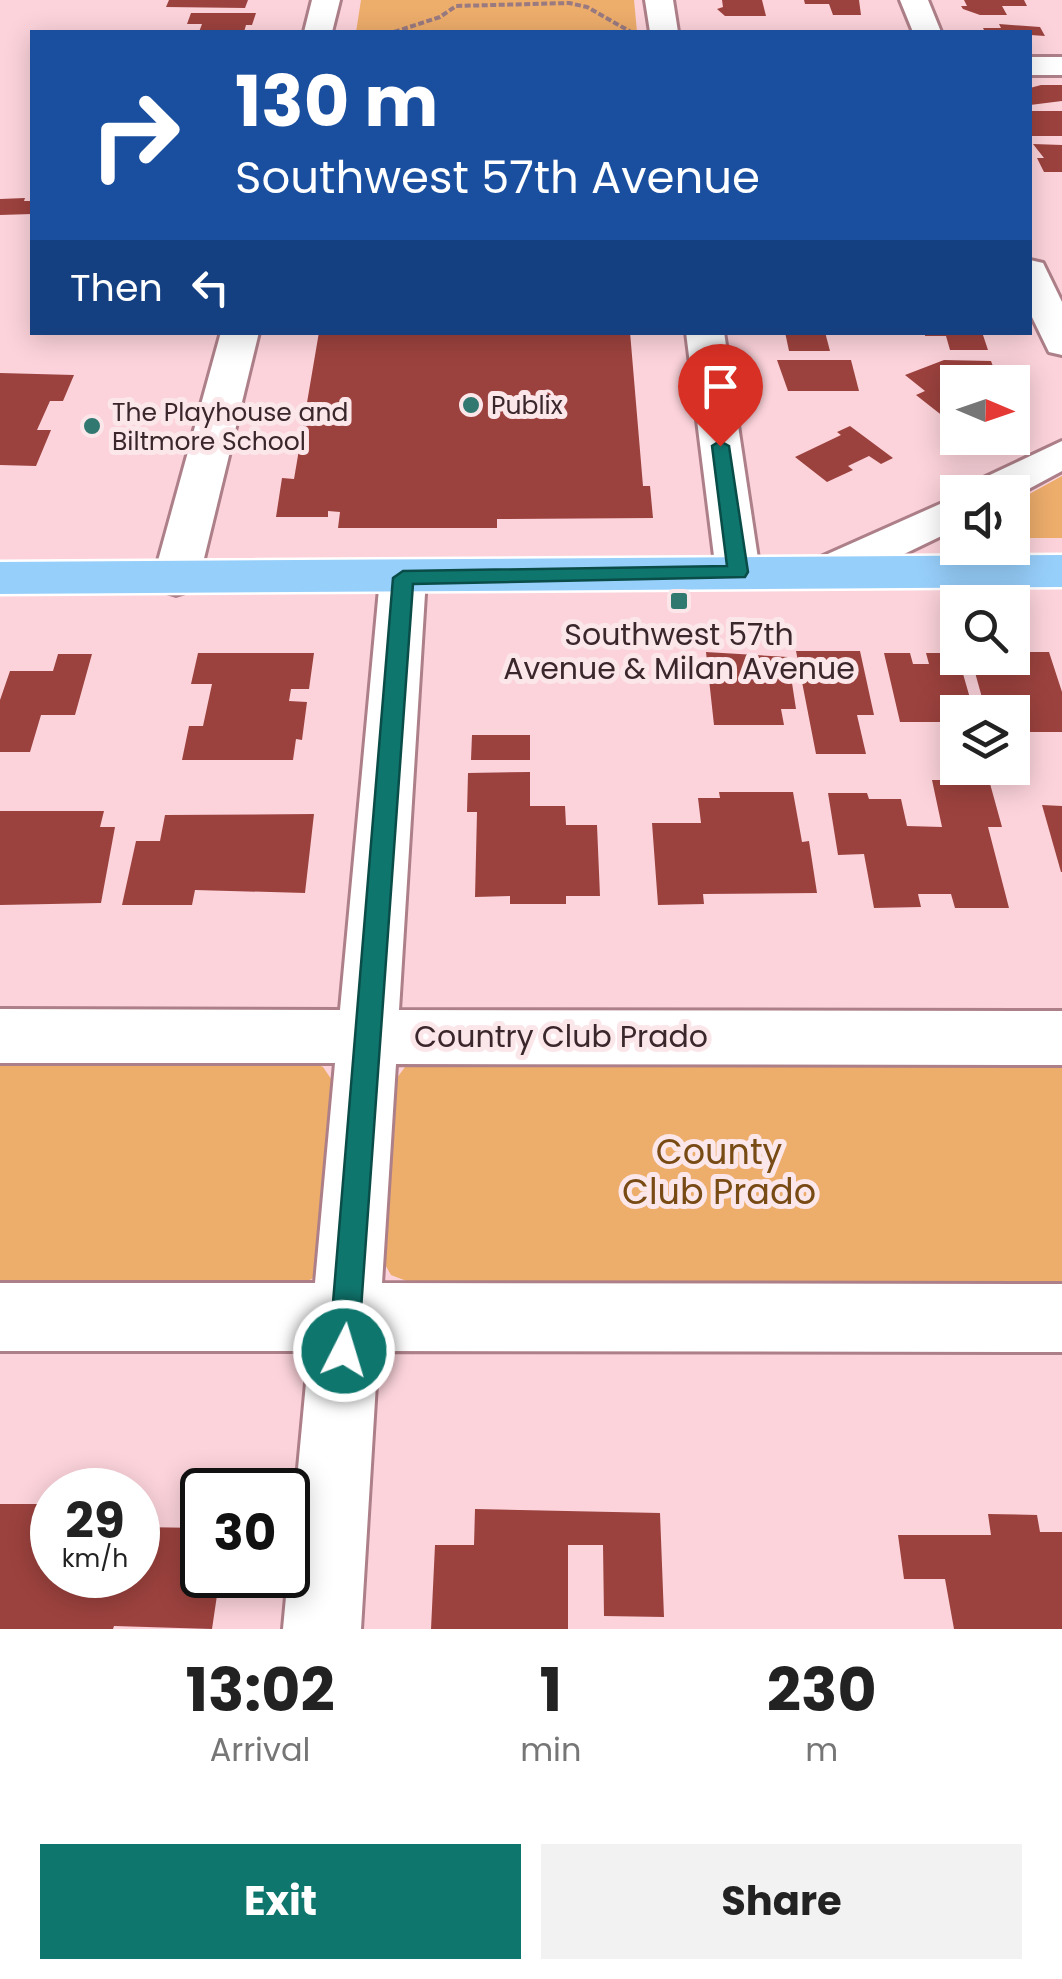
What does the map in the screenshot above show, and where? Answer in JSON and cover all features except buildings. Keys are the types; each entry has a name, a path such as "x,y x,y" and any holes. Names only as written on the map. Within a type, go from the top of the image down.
{"main road":[{"path":"0,578 1062,571"}],"street":[{"path":"318,30 326,0"},
{"path":"659,0 664,30"},
{"path":"914,0 927,30"},
{"path":"1032,66 1062,66"},
{"path":"1032,275 1062,344"},
{"path":"176,579 239,335"},
{"path":"705,335 738,572"},
{"path":"1022,475 1062,454"},
{"path":"828,572 940,519"},
{"path":"322,1629 403,578"},
{"name":"Country Club Prado","path":"0,1036 1062,1038"},
{"path":"0,1316 1062,1318"}],"path":[{"path":"400,30 437,18 456,6 564,4 587,7 628,30"}],"green space":[{"path":"361,0 634,0 637,30 356,30"},
{"path":"1062,476 1062,538 1030,538 1030,494"},
{"path":"0,1054 299,1055 323,1067 340,1092 327,1258 312,1279 283,1290 0,1289"},
{"name":"County Club Prado","path":"1062,1055 1062,1289 427,1289 391,1275 376,1249 385,1094 408,1063"}],"place":[{"name":"Publix","path":"471,405"},
{"name":"The Playhouse and Biltmore School","path":"92,426"},
{"name":"Southwest 57th Avenue & Milan Avenue","path":"679,601"}],"route":[{"path":"344,1351 403,578 738,572 720,446"}]}
